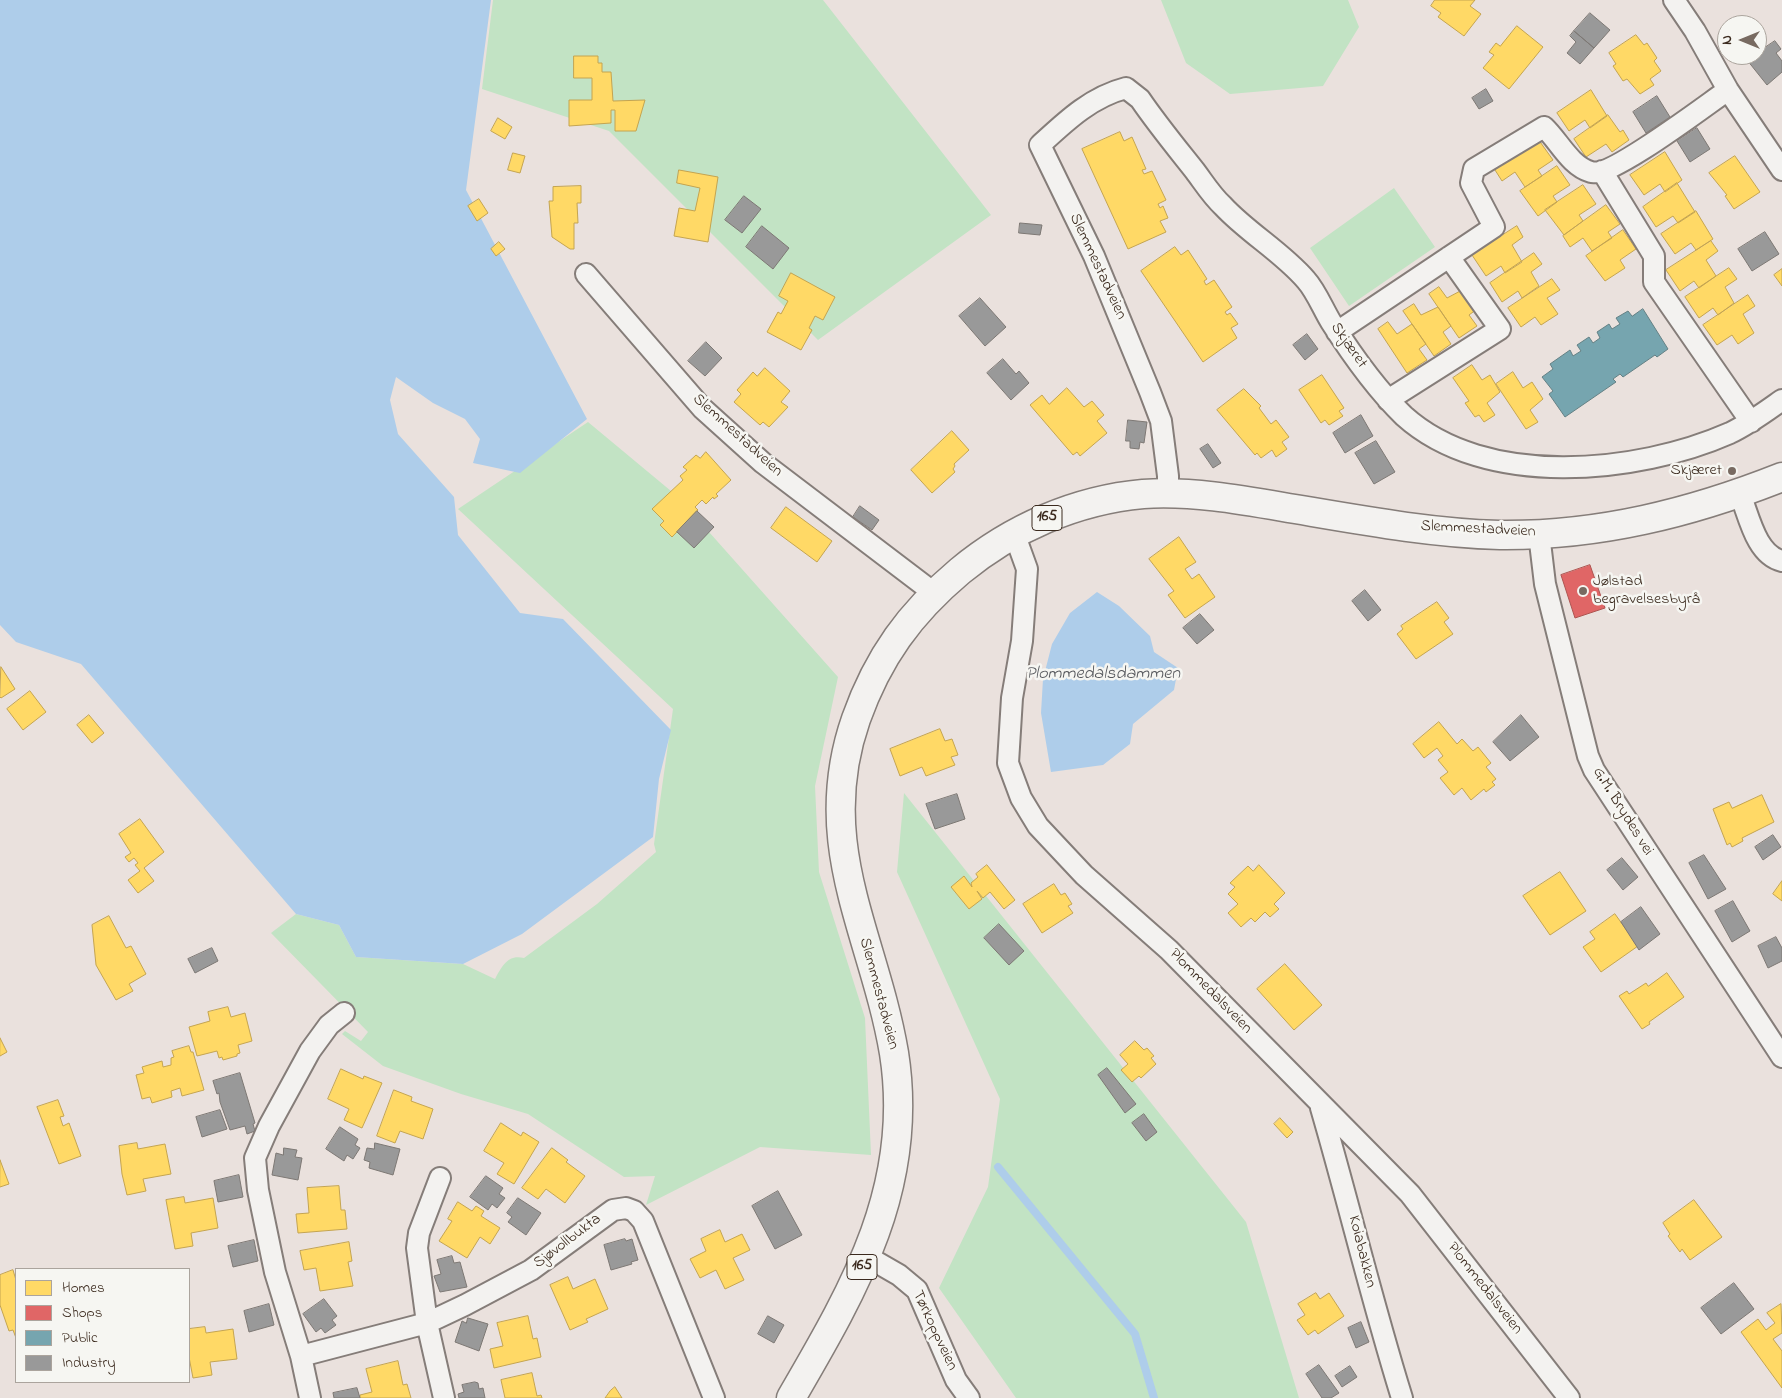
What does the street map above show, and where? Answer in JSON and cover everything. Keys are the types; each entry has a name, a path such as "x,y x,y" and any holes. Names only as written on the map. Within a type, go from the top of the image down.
{"main road":[{"name":"Slemmestadveien","path":"791,1398 859,1275 887,1201 893,1174 898,1104 893,1050 846,871 840,832 843,777 855,722 871,681 891,644 934,593 976,558 1014,533 1065,511 1107,499 1168,494 1220,497 1431,529 1496,534 1539,534 1638,523 1683,512 1740,494 1782,477"}],"street":[{"path":"1674,0 1695,31 1728,90 1782,170"},
{"name":"Skjæret","path":"1126,88 1140,99 1223,206 1307,281 1337,332 1388,400 1406,418 1429,433 1460,449 1497,462 1527,466 1576,466 1643,459 1675,451 1719,436 1751,422 1782,400"},
{"name":"Slemmestadveien","path":"1126,88 1107,93 1078,111 1040,145 1118,310 1161,421 1168,476 1168,494"},
{"path":"1337,332 1494,228 1471,183 1474,169 1544,127 1574,163 1592,172 1602,171 1622,162 1728,90"},
{"path":"1602,171 1654,256 1654,282 1751,422"},
{"path":"1388,400 1500,330 1450,257"},
{"name":"Slemmestadveien","path":"586,274 702,408 763,463 934,593"},
{"path":"1740,494 1763,549 1772,558 1782,561"},
{"name":"Plommedalsveien","path":"1014,533 1027,568 1022,641 1012,698 1007,748 1012,777 1021,798 1038,826 1084,875 1169,950 1410,1194 1569,1398"},
{"name":"G.M. Brydes vei","path":"1539,534 1549,601 1588,756 1594,770 1782,1057"},
{"path":"310,1398 301,1356 275,1272 258,1190 255,1158 268,1126 310,1051 329,1026 344,1014"},
{"name":"Koiabakken","path":"1321,1106 1358,1235 1381,1330 1402,1398"},
{"path":"440,1178 419,1233 417,1248 427,1323 444,1398"},
{"name":"Sjøvollbukta","path":"301,1356 427,1323 465,1306 531,1270 607,1212 626,1208 634,1211 643,1221 714,1398"},
{"name":"Tørkoppveien","path":"866,1256 899,1275 917,1290 956,1380 970,1398"}],"green space":[{"path":"493,0 823,0 991,215 818,340 609,131 482,89"},
{"path":"1161,0 1348,0 1359,27 1323,86 1230,94 1186,63"},
{"path":"1394,188 1435,247 1349,306 1310,248"},
{"path":"588,422 677,496 838,677 815,786 819,872 865,1018 871,1155 760,1147 646,1205 655,1176 624,1177 528,1114 461,1094 383,1066 342,1034 345,1031 361,1041 368,1032 271,933 296,914 339,925 356,957 463,964 495,979 506,962 518,957 524,958 597,904 656,852 654,844 673,709 458,509"},
{"path":"904,793 1246,1222 1299,1398 1016,1398 939,1288 988,1187 1000,1099 897,872"}],"water":[{"path":"0,0 491,0 466,190 587,419 520,473 473,463 480,439 465,419 433,403 396,377 390,400 398,434 454,497 458,535 520,613 563,619 671,730 659,779 653,837 522,934 463,964 356,957 339,925 296,914 81,664 16,642 0,625"},
{"name":"Plommedalsdammen","path":"1097,592 1119,606 1150,636 1154,652 1178,668 1174,690 1133,724 1130,744 1103,765 1051,772 1041,713 1043,679 1052,644 1070,613"}],"building: Homes":[{"path":"1435,0 1475,0 1470,6 1481,14 1464,36 1438,17 1441,13 1431,6"},
{"path":"1517,26 1543,47 1509,89 1483,68 1494,55 1489,52 1496,43 1500,46"},
{"path":"1636,35 1644,45 1647,43 1657,58 1654,61 1661,71 1650,79 1654,85 1640,94 1627,79 1623,81 1613,66 1616,64 1609,53"},
{"path":"574,56 598,56 598,63 602,63 602,72 611,72 613,101 645,100 636,131 615,131 615,110 611,110 611,123 569,126 569,100 592,100 592,78 574,78"},
{"path":"1591,90 1607,116 1590,128 1585,120 1569,131 1557,113"},
{"path":"1608,115 1620,132 1623,130 1629,140 1612,152 1606,144 1586,157 1574,139"},
{"path":"498,118 512,127 505,139 491,131"},
{"path":"1120,132 1124,141 1132,137 1146,169 1142,170 1144,174 1152,171 1166,200 1158,204 1160,208 1163,206 1168,218 1160,221 1166,232 1128,249 1082,149"},
{"path":"1538,139 1553,160 1538,170 1542,176 1525,187 1515,172 1502,181 1495,170"},
{"path":"1665,152 1682,180 1665,192 1660,184 1644,195 1630,175"},
{"path":"513,153 525,156 520,173 508,170"},
{"path":"1735,156 1760,192 1734,209 1725,196 1727,195 1709,173"},
{"path":"1557,166 1570,185 1553,196 1557,202 1538,216 1520,191"},
{"path":"679,170 718,177 708,242 674,236 679,208 695,211 700,188 677,183"},
{"path":"1677,183 1695,212 1678,223 1673,216 1656,227 1643,207"},
{"path":"1583,185 1596,204 1579,215 1583,221 1564,235 1545,210"},
{"path":"581,186 581,203 577,203 578,223 574,223 574,249 570,249 552,237 549,201 553,201 553,187"},
{"path":"479,199 488,213 477,221 468,206"},
{"path":"1606,205 1620,224 1608,232 1612,238 1592,251 1583,238 1570,247 1563,236"},
{"path":"1696,211 1713,239 1696,250 1691,243 1675,254 1661,234"},
{"path":"1517,226 1523,237 1512,245 1522,262 1505,273 1501,266 1486,276 1472,255"},
{"path":"1623,230 1636,249 1620,260 1625,268 1605,281 1586,256"},
{"path":"1711,241 1718,251 1706,260 1716,276 1699,288 1694,281 1680,291 1666,270"},
{"path":"499,242 505,249 496,256 491,249"},
{"path":"1175,247 1181,255 1188,250 1207,279 1204,281 1206,285 1214,280 1232,307 1225,312 1227,315 1230,313 1238,324 1231,328 1237,338 1203,362 1141,271"},
{"path":"1534,253 1542,264 1531,272 1539,286 1522,298 1518,291 1502,302 1490,283"},
{"path":"1729,268 1737,279 1725,287 1734,303 1718,315 1713,308 1699,318 1685,297"},
{"path":"1782,269 1782,286 1774,275"},
{"path":"791,273 835,297 823,320 815,316 809,328 812,330 801,350 767,332 778,312 781,314 788,301 779,296"},
{"path":"1552,279 1560,290 1547,298 1558,314 1541,325 1535,317 1521,327 1508,308"},
{"path":"1439,287 1447,298 1464,289 1477,309 1469,315 1477,326 1459,338 1429,294"},
{"path":"1748,295 1755,306 1743,314 1754,333 1738,344 1732,335 1717,345 1703,325"},
{"path":"1414,304 1421,315 1438,307 1451,326 1443,332 1451,344 1434,356 1403,311"},
{"path":"1388,322 1397,334 1412,324 1426,344 1419,349 1427,360 1407,373 1378,329"},
{"path":"1472,365 1482,380 1490,375 1500,392 1487,403 1495,415 1484,422 1479,415 1475,417 1465,403 1469,401 1453,378"},
{"path":"765,368 790,391 781,402 788,407 769,427 763,422 760,425 734,402 741,394 737,390 753,372 757,376"},
{"path":"1513,372 1523,388 1532,382 1543,399 1530,410 1538,422 1526,429 1496,384"},
{"path":"1322,375 1344,408 1339,411 1343,416 1329,425 1325,420 1321,423 1299,390"},
{"path":"1067,388 1084,407 1092,401 1104,415 1097,421 1107,433 1080,456 1077,452 1073,455 1030,405 1042,395 1049,404"},
{"path":"1244,389 1261,406 1259,408 1271,424 1276,420 1289,437 1282,442 1287,449 1276,457 1272,450 1261,458 1257,453 1255,455 1217,410"},
{"path":"952,431 969,450 954,464 953,469 955,472 932,493 911,470"},
{"path":"706,452 731,480 716,494 718,496 714,499 713,497 706,504 702,500 695,507 698,510 672,537 660,525 664,521 652,509 683,480 680,476 687,470 683,467 696,455 700,458"},
{"path":"786,507 832,541 817,562 771,528"},
{"path":"1179,537 1196,562 1185,569 1192,579 1199,574 1215,597 1185,618 1168,595 1174,591 1149,559"},
{"path":"1437,602 1449,618 1444,622 1453,634 1416,659 1397,634 1403,629 1401,626"},
{"path":"1,667 15,689 1,698 0,697"},
{"path":"30,691 46,712 23,730 7,709"},
{"path":"89,715 104,733 92,743 77,725"},
{"path":"1439,722 1457,744 1462,739 1473,751 1478,747 1491,763 1486,767 1496,779 1492,782 1495,785 1486,792 1484,789 1471,800 1462,788 1454,795 1440,778 1448,772 1438,760 1443,756 1437,748 1424,758 1413,744"},
{"path":"940,729 945,741 952,739 958,755 951,757 955,765 926,776 922,767 900,776 890,749"},
{"path":"1762,795 1774,822 1742,838 1743,841 1732,847 1730,843 1727,845 1713,809 1729,802 1732,808"},
{"path":"140,819 164,852 144,868 154,881 138,893 128,880 140,871 135,865 138,863 134,858 129,862 125,857 131,853 119,834"},
{"path":"987,865 1015,900 1004,909 990,892 983,898 977,891 982,899 969,909 951,887 964,876 972,887 971,883 978,877 976,874"},
{"path":"1259,865 1285,893 1274,904 1279,909 1270,917 1265,912 1255,922 1251,918 1241,927 1228,913 1238,904 1228,894 1235,887 1230,883 1248,866 1253,871"},
{"path":"1560,872 1586,911 1550,935 1523,896"},
{"path":"1782,881 1782,901 1773,894"},
{"path":"1054,884 1061,895 1065,893 1072,904 1068,906 1073,913 1042,933 1023,904"},
{"path":"1615,914 1638,946 1601,972 1583,947 1595,939 1590,932"},
{"path":"109,916 126,948 131,946 146,974 129,984 133,991 116,1000 96,965 92,925"},
{"path":"1285,964 1322,1005 1294,1030 1257,989"},
{"path":"1667,973 1684,997 1642,1029 1619,996 1627,991 1629,994 1646,983 1648,986"},
{"path":"228,1007 231,1017 245,1013 252,1041 238,1045 240,1053 237,1056 223,1060 222,1057 219,1058 217,1051 197,1056 189,1027 210,1021 208,1012"},
{"path":"0,1038 7,1052 0,1056"},
{"path":"1135,1041 1144,1050 1147,1048 1154,1056 1151,1058 1156,1064 1141,1078 1139,1076 1132,1082 1121,1070 1128,1064 1120,1055"},
{"path":"189,1046 191,1052 193,1052 204,1090 182,1096 180,1088 171,1091 172,1097 152,1103 150,1097 142,1099 136,1075 144,1073 142,1067 162,1061 163,1067 171,1065 171,1058 174,1057 172,1051"},
{"path":"341,1069 363,1079 364,1076 382,1083 362,1128 344,1120 349,1109 328,1099"},
{"path":"394,1090 412,1097 411,1101 433,1109 423,1139 400,1131 395,1143 377,1136"},
{"path":"58,1100 64,1116 60,1117 63,1126 69,1123 81,1156 59,1164 37,1107"},
{"path":"1280,1118 1293,1132 1287,1138 1274,1124"},
{"path":"501,1123 521,1136 523,1132 539,1142 514,1184 497,1174 504,1163 484,1151"},
{"path":"137,1143 138,1149 165,1144 171,1174 143,1179 146,1191 127,1195 122,1174 119,1146"},
{"path":"552,1148 568,1160 566,1162 585,1176 565,1203 546,1189 538,1199 522,1188"},
{"path":"0,1160 9,1184 0,1187"},
{"path":"339,1186 341,1210 345,1210 347,1229 298,1233 296,1214 309,1213 307,1188"},
{"path":"184,1197 185,1203 213,1198 218,1228 191,1233 193,1246 175,1249 166,1200"},
{"path":"1694,1200 1722,1237 1690,1260 1682,1249 1680,1252 1668,1236 1670,1234 1663,1223"},
{"path":"458,1202 472,1211 476,1206 484,1211 481,1216 500,1228 490,1244 480,1237 467,1258 439,1241 452,1221 448,1219"},
{"path":"720,1230 725,1242 742,1234 750,1250 733,1258 744,1280 725,1289 716,1270 700,1278 690,1259 706,1251 701,1239"},
{"path":"349,1242 352,1261 348,1262 353,1286 320,1291 316,1268 304,1270 300,1251"},
{"path":"13,1270 15,1277 15,1335 13,1330 9,1331 0,1305 0,1275"},
{"path":"568,1277 573,1289 595,1279 608,1309 586,1319 588,1322 570,1330 550,1285"},
{"path":"1316,1293 1320,1299 1329,1293 1344,1316 1318,1334 1315,1330 1308,1335 1297,1320 1305,1315 1298,1304"},
{"path":"1781,1304 1782,1333 1773,1339 1782,1351 1782,1388 1741,1332 1758,1319 1766,1330 1775,1323 1767,1313"},
{"path":"528,1316 533,1339 537,1338 541,1357 494,1368 490,1349 503,1346 497,1323"},
{"path":"205,1327 206,1333 233,1329 237,1359 210,1362 212,1375 193,1378 190,1362 190,1329"},
{"path":"398,1361 403,1385 407,1384 411,1398 360,1398 360,1395 372,1392 366,1369"},
{"path":"532,1373 537,1396 541,1395 542,1398 505,1398 501,1380"},
{"path":"615,1387 622,1398 605,1398 610,1391"}],"building: Shops":[{"name":"Jølstad begravelsesbyrå","path":"1590,565 1605,608 1575,618 1561,575"}],"building: Public":[{"path":"1643,309 1668,349 1657,357 1655,355 1623,377 1620,374 1613,379 1616,382 1565,417 1549,394 1553,391 1542,377 1553,369 1550,364 1570,350 1573,356 1581,351 1577,345 1589,337 1593,343 1600,338 1597,332 1609,324 1612,329 1620,324 1616,318 1628,311 1632,316"}],"building: Industry":[{"path":"1590,13 1610,30 1594,48 1574,31"},
{"path":"1574,31 1594,48 1580,64 1567,53 1576,42 1570,36"},
{"path":"1775,41 1781,49 1776,53 1782,61 1782,72 1767,85 1751,65 1767,65 1767,46"},
{"path":"1486,89 1493,101 1479,109 1472,98"},
{"path":"1657,96 1670,117 1646,133 1633,112"},
{"path":"1697,128 1710,149 1690,162 1677,141"},
{"path":"744,196 761,209 742,233 725,220"},
{"path":"1020,223 1042,225 1040,235 1019,233"},
{"path":"762,226 789,248 773,269 746,247"},
{"path":"1765,232 1779,254 1752,271 1738,249"},
{"path":"980,298 1006,327 985,346 959,316"},
{"path":"1307,334 1318,349 1305,360 1293,345"},
{"path":"706,342 722,358 705,376 688,361"},
{"path":"1003,359 1016,374 1019,371 1029,383 1011,400 987,373"},
{"path":"1361,415 1373,436 1345,453 1333,433"},
{"path":"1128,420 1147,422 1144,443 1140,442 1139,449 1130,448 1130,441 1126,441"},
{"path":"1376,441 1395,472 1374,484 1355,453"},
{"path":"1208,444 1221,463 1213,468 1200,449"},
{"path":"860,506 879,520 872,530 853,517"},
{"path":"697,511 714,527 694,548 677,532"},
{"path":"1365,590 1381,610 1368,621 1352,601"},
{"path":"1200,614 1214,630 1197,644 1183,628"},
{"path":"1521,715 1539,737 1510,761 1493,742"},
{"path":"957,794 965,819 935,829 926,804"},
{"path":"1773,835 1781,847 1763,860 1755,847"},
{"path":"1704,855 1726,889 1708,899 1689,863"},
{"path":"1622,858 1638,877 1623,890 1607,870"},
{"path":"1733,901 1750,931 1732,942 1715,911"},
{"path":"1641,907 1660,934 1639,950 1621,922"},
{"path":"999,924 1024,951 1009,965 984,938"},
{"path":"1776,937 1782,948 1782,961 1768,968 1758,946"},
{"path":"212,948 218,961 195,973 188,959"},
{"path":"1107,1068 1136,1104 1125,1113 1098,1075"},
{"path":"240,1073 255,1123 253,1124 255,1131 247,1134 245,1126 230,1130 220,1102 219,1093 217,1094 213,1081"},
{"path":"220,1110 227,1129 202,1137 196,1117"},
{"path":"1144,1114 1157,1132 1146,1141 1132,1123"},
{"path":"340,1127 358,1139 355,1145 360,1148 353,1159 347,1155 344,1161 326,1149"},
{"path":"375,1143 400,1149 393,1175 369,1168 370,1162 364,1160 367,1148 374,1149"},
{"path":"284,1148 297,1150 295,1157 302,1158 298,1180 272,1175 276,1153 283,1155"},
{"path":"239,1175 243,1197 218,1202 214,1181"},
{"path":"486,1176 503,1188 499,1194 505,1198 497,1208 492,1204 488,1210 470,1197"},
{"path":"778,1191 802,1235 775,1249 752,1206"},
{"path":"518,1198 541,1213 526,1235 508,1222 512,1217 507,1213"},
{"path":"625,1239 626,1241 632,1239 638,1260 631,1262 632,1264 611,1270 604,1245"},
{"path":"254,1240 258,1261 233,1267 228,1246"},
{"path":"452,1256 454,1263 460,1262 467,1287 440,1292 434,1276 441,1274 437,1260"},
{"path":"1734,1283 1754,1309 1721,1334 1701,1308"},
{"path":"324,1299 337,1316 332,1320 336,1325 325,1333 321,1328 316,1332 303,1314"},
{"path":"269,1304 274,1325 249,1332 244,1311"},
{"path":"768,1316 784,1325 774,1343 758,1334"},
{"path":"468,1318 488,1324 479,1351 455,1342 462,1321 466,1323"},
{"path":"1361,1322 1369,1342 1356,1348 1348,1328"},
{"path":"1319,1365 1339,1393 1331,1398 1322,1398 1306,1374"},
{"path":"1350,1366 1357,1377 1342,1387 1335,1376"},
{"path":"478,1383 479,1389 483,1388 485,1398 459,1398 458,1394 464,1392 462,1385"},
{"path":"357,1388 360,1398 334,1398 333,1393"}],"waterway":[{"path":"998,1167 1135,1334 1154,1398"}],"place":[{"name":"Skjæret","path":"1732,471"},
{"name":"Jølstad begravelsesbyrå","path":"1583,591"}]}
